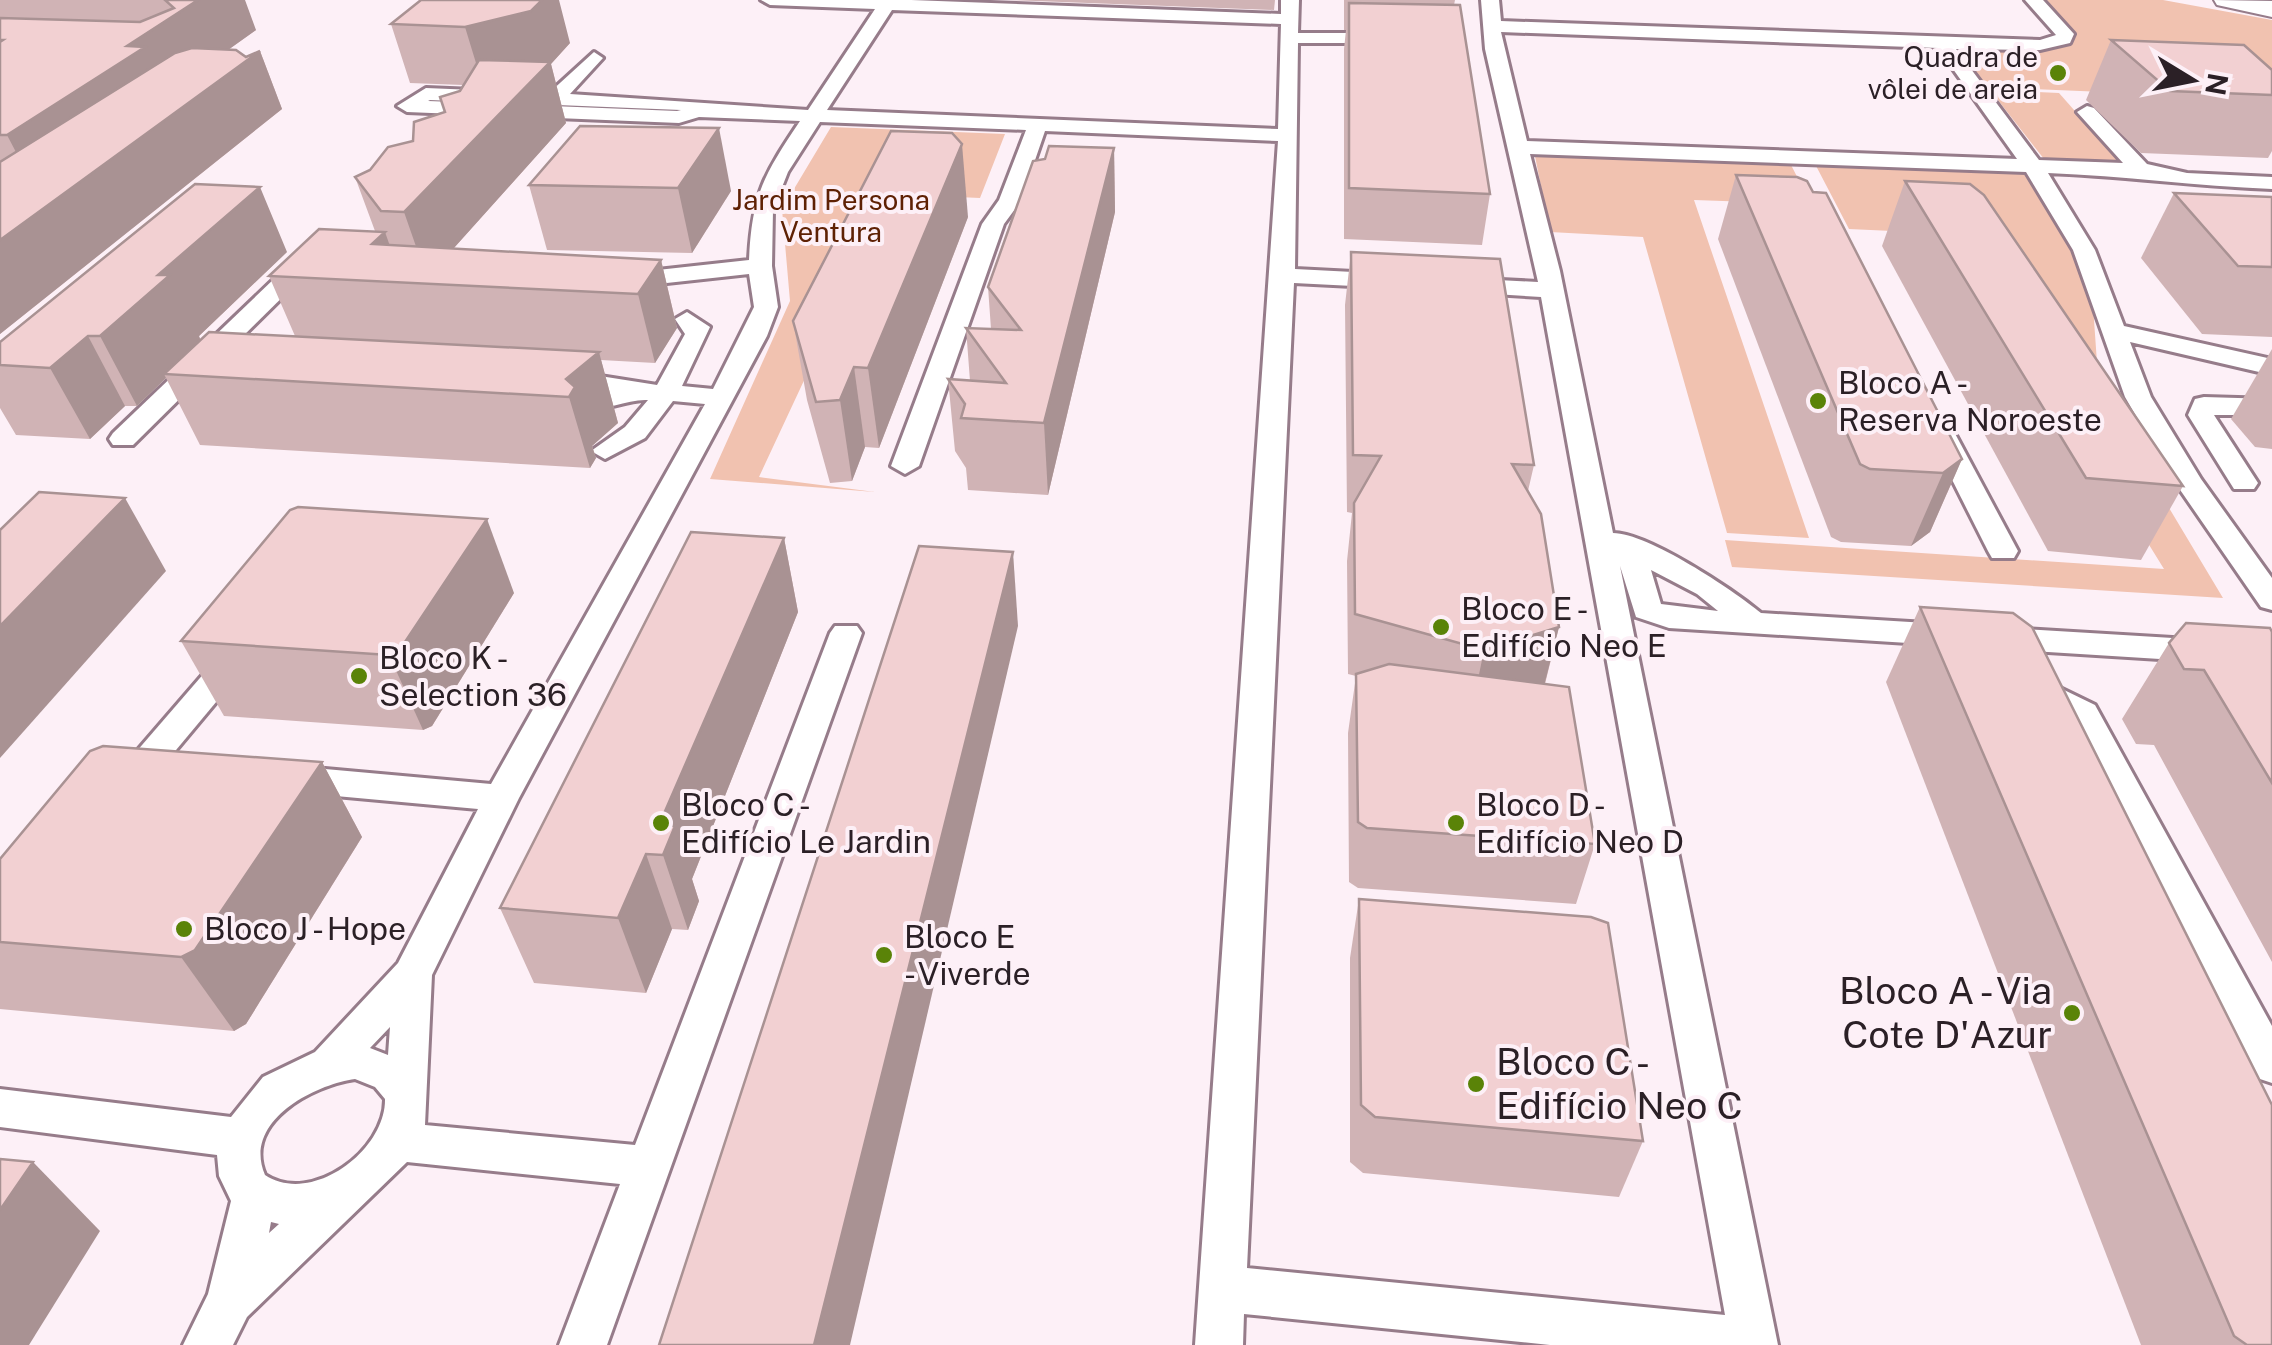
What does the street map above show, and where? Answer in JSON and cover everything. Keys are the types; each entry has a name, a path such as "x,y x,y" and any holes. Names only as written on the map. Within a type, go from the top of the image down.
{"street":[{"path":"770,0 922,6 913,23 1228,36 1239,33 1243,18 1413,36"},
{"path":"1225,1289 1754,1344 1549,280 1520,147 1484,30 1550,29 1556,44 1584,48 1875,58 1892,52 1882,41 2050,44 2065,34 2034,0"},
{"path":"2226,0 2272,8"},
{"path":"2251,0 2272,8"},
{"path":"330,1064 412,974 501,798 722,397 766,307 760,266 762,210 777,172 886,5"},
{"path":"1219,1345 1282,266 1288,20"},
{"path":"1942,43 2034,168 2084,250 2138,397 2188,481 2272,600"},
{"path":"556,98 594,58"},
{"path":"697,111 696,106 683,104 426,94 407,106 679,117 697,111 1287,135"},
{"path":"2087,112 2151,171"},
{"path":"905,466 993,224 1010,201 1038,124"},
{"path":"1520,147 2151,171 2186,180 2272,183"},
{"path":"1798,158 1817,193"},
{"path":"2151,171 2171,164 2272,168"},
{"path":"123,439 310,256"},
{"path":"588,284 760,266"},
{"path":"1282,266 1549,280"},
{"path":"1454,266 1549,280"},
{"path":"285,282 320,284"},
{"path":"606,451 634,436 662,393 697,334 698,327 688,319"},
{"path":"2114,331 2272,367"},
{"path":"530,376 606,380 621,390"},
{"path":"552,400 598,402 621,390 722,397"},
{"path":"1923,397 2003,550"},
{"path":"2258,484 2202,416 2204,405 2272,407"},
{"path":"2188,481 2258,484"},
{"path":"1596,532 1708,587 1750,620"},
{"path":"1629,546 1639,589 1648,610 1656,616 2272,655"},
{"path":"108,809 262,626"},
{"path":"583,1345 645,1166 846,634"},
{"path":"2059,754 2040,709 2045,702 2060,700 2083,712 2090,723 2272,1064"},
{"path":"144,766 184,769"},
{"path":"263,776 501,798"},
{"path":"230,1302 344,1192 385,1161 398,1142 408,1117 412,974"},
{"path":"344,1192 297,1206 276,1205 255,1196 241,1181 241,1138 275,1092 330,1064 356,1061 380,1066 398,1078 407,1095"},
{"path":"0,1108 241,1138"},
{"path":"398,1142 645,1166"},
{"path":"207,1345 230,1302 255,1196"}],"green space":[{"path":"2043,0 2163,0 2272,20 2272,99 1987,87 1953,46 2046,49 2067,45 2073,35"},
{"path":"1990,90 2059,93 2120,162 2044,159"},
{"name":"Jardim Persona Ventura","path":"831,127 1005,134 980,198 891,194 759,477 875,492 710,479 790,301 782,209"},
{"path":"1534,151 1789,161 1811,204 1694,200 1809,538 1727,533 1643,237 1550,232"},
{"path":"1814,162 2034,173 2089,249 2099,391 2223,598 1732,567 1725,540 2164,569 1957,234 1849,229"}],"building":[{"path":"165,0 198,0 127,46 145,47 7,135 0,135 0,18 140,22 174,8"},
{"path":"421,0 542,0 531,11 465,27 391,24"},
{"path":"1349,3 1460,5 1490,194 1349,188"},
{"path":"2111,40 2244,45 2272,70 2272,95 2170,91"},
{"path":"192,48 236,50 246,57 260,51 0,240 0,162 175,53"},
{"path":"479,60 550,62 404,212 381,211 355,177 370,170 388,147 413,141 414,122 445,112 440,97 460,91"},
{"path":"580,126 719,128 678,188 529,185"},
{"path":"891,131 952,133 962,144 868,368 854,367 840,400 816,402 793,321"},
{"path":"1049,146 1114,148 1044,423 961,418 965,404 948,379 1006,383 966,328 1021,330 988,287 1033,161 1045,159"},
{"path":"1736,175 1797,177 1807,181 1813,192 1826,193 1962,459 1943,473 1870,469 1860,464"},
{"path":"1905,181 1970,184 1984,195 2183,486 2086,478"},
{"path":"195,184 260,187 158,275 170,275 100,336 88,336 50,368 0,365 0,342"},
{"path":"2174,193 2272,197 2272,267 2238,266"},
{"path":"319,229 385,232 372,244 661,260 638,294 269,276"},
{"path":"1351,252 1500,259 1534,465 1512,464 1541,514 1559,627 1484,650 1355,614 1354,503 1381,456 1353,455"},
{"path":"209,332 599,352 566,379 575,387 569,397 164,374"},
{"path":"39,492 125,498 0,626 0,530"},
{"path":"298,507 487,519 399,651 389,655 181,641 290,510"},
{"path":"691,532 784,538 659,825 675,826 663,855 646,854 618,918 500,908"},
{"path":"919,546 1013,552 814,1345 659,1345"},
{"path":"1920,607 2013,613 2032,627 2272,1105 2272,1345 2247,1345 2234,1336"},
{"path":"2186,623 2270,628 2272,783 2204,670 2184,669 2169,643"},
{"path":"1389,664 1569,687 1595,844 1367,828 1358,822 1356,674"},
{"path":"103,746 322,762 195,950 181,957 0,942 0,859 90,751"},
{"name":"Bloco C - Edifício Neo C","path":"1359,899 1591,917 1608,923 1643,1141 1375,1117 1361,1105"},
{"path":"0,1159 33,1162 0,1210"}],"place":[{"name":"Quadra de vôlei de areia","path":"2058,73"},
{"name":"Bloco A - Reserva Noroeste","path":"1818,401"},
{"name":"Bloco E - Edifício Neo E","path":"1441,627"},
{"name":"Bloco K - Selection 36","path":"359,676"},
{"name":"Bloco C - Edifício Le Jardin","path":"661,823"},
{"name":"Bloco D - Edifício Neo D","path":"1456,823"},
{"name":"Bloco J - Hope","path":"184,929"},
{"name":"Bloco E - Viverde","path":"884,955"},
{"name":"Bloco A - Via Cote D'Azur","path":"2072,1013"},
{"name":"Bloco C - Edifício Neo C","path":"1476,1084"}]}
